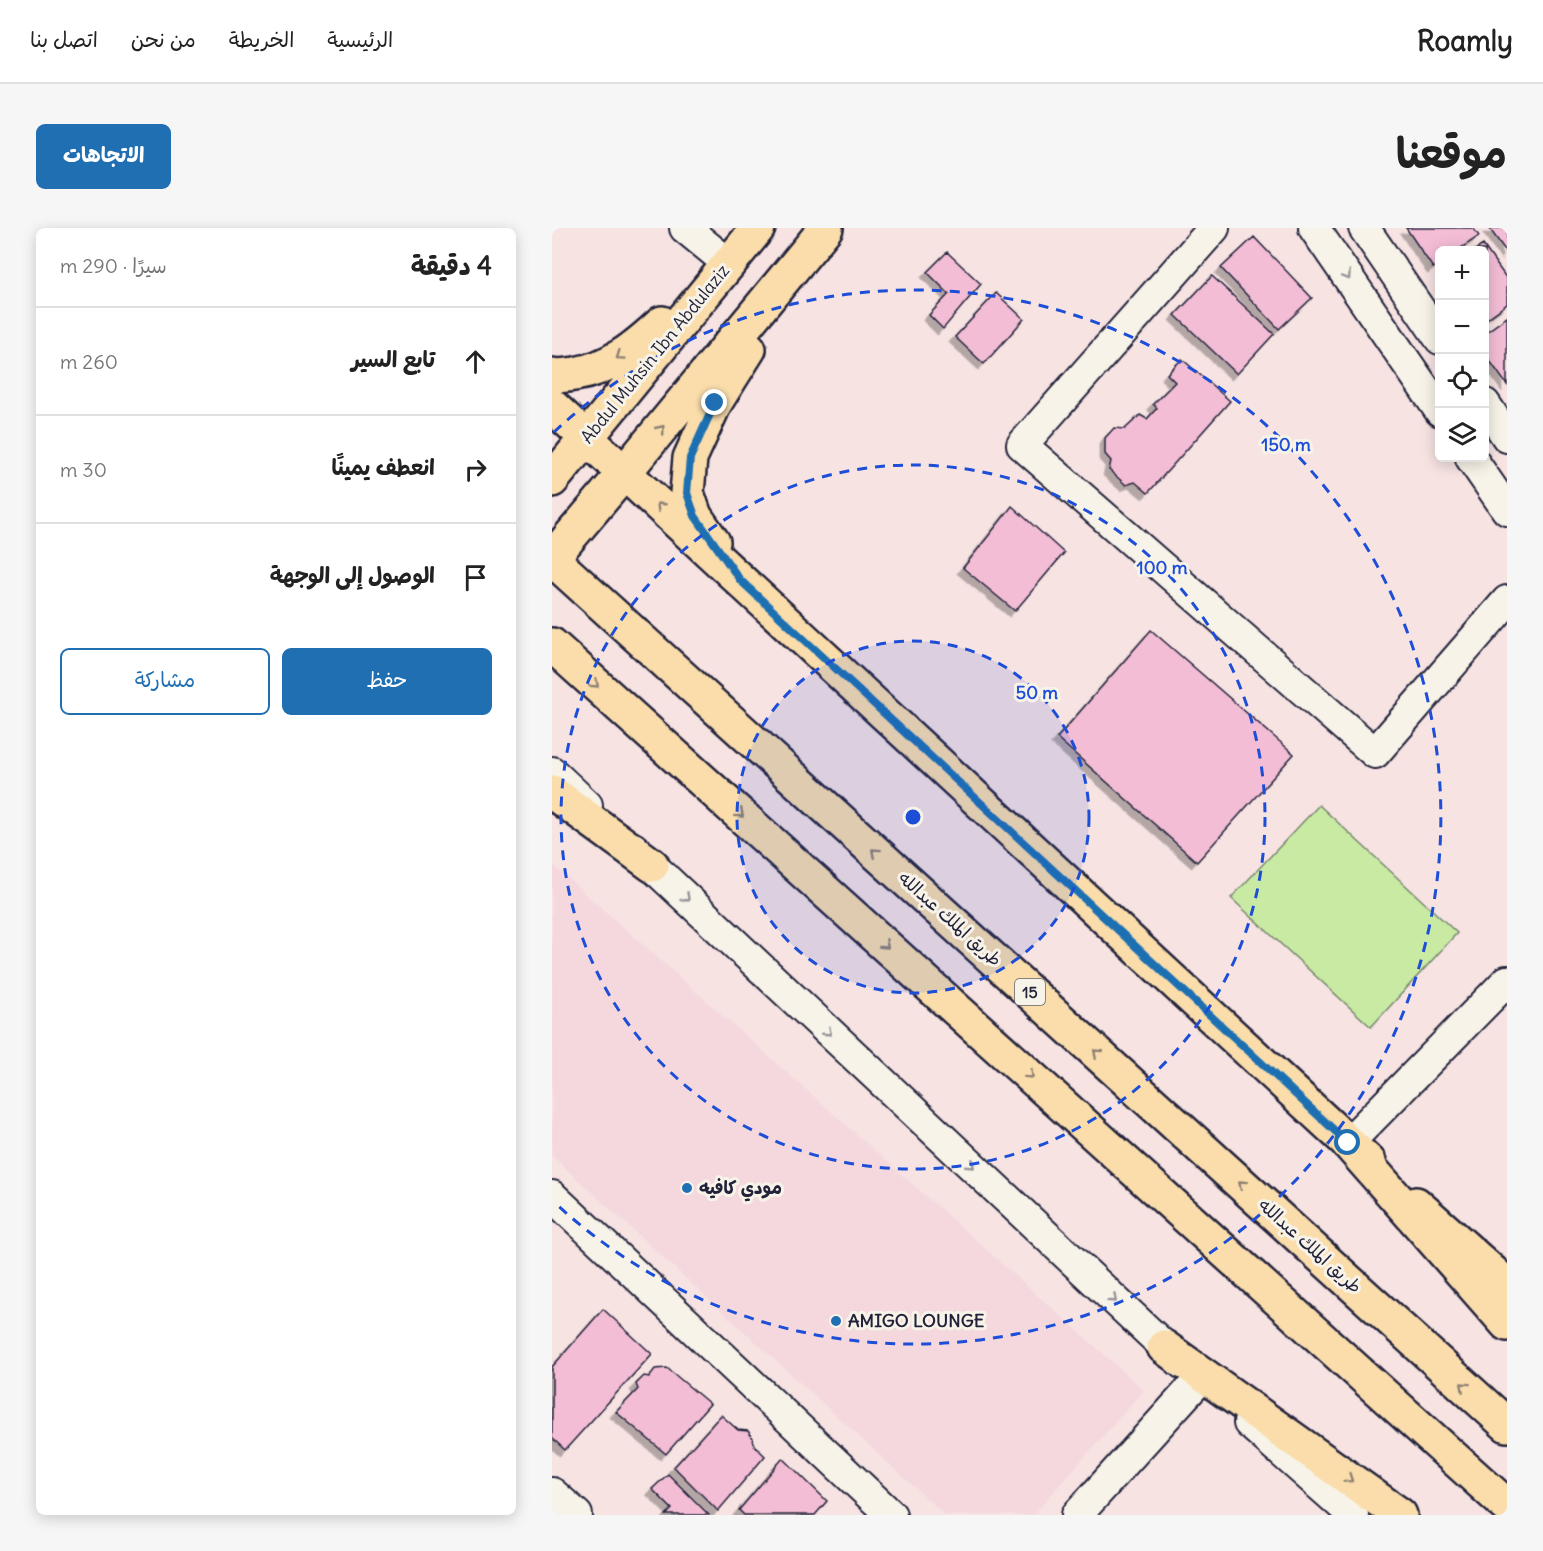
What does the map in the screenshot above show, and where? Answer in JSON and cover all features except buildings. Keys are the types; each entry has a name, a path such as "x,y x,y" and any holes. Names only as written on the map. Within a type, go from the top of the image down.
{"main road":[{"name":"Abdul Muhsin Ibn Abdulaziz","path":"552,480 758,228"},
{"path":"552,559 826,228"},
{"path":"740,580 695,516 687,493 690,458 715,403 826,228"},
{"path":"552,375 587,372 614,361 646,337 729,264"},
{"path":"552,406 1348,1143 1507,1285"},
{"name":"طريق الملك عبدالله","path":"552,559 1507,1425"},
{"path":"552,645 1507,1506"},
{"path":"552,792 652,865"},
{"path":"1348,1143 1507,1324"},
{"path":"1164,1347 1400,1515"}],"street":[{"path":"685,228 729,264"},
{"path":"1214,228 1022,446 1375,753 1507,601"},
{"path":"1314,228 1438,408"},
{"path":"1364,228 1435,332"},
{"path":"1488,408 1507,437"},
{"path":"1474,462 1507,510"},
{"path":"552,772 1164,1347 1353,1515"},
{"path":"1348,1143 1507,981"},
{"path":"552,1196 891,1515"},
{"path":"1077,1515 1200,1379"},
{"path":"552,1492 577,1515"}],"shaded area":[{"path":"552,864 1144,1390 1033,1515 945,1515 552,1156"}],"green space":[{"path":"1319,805 1457,933 1371,1027 1231,898"}],"place":[{"name":"مودي كافيه","path":"687,1188"},
{"name":"AMIGO LOUNGE","path":"836,1321"}],"route":[{"path":"715,403 690,458 687,493 695,516 740,580 1348,1143"}]}
